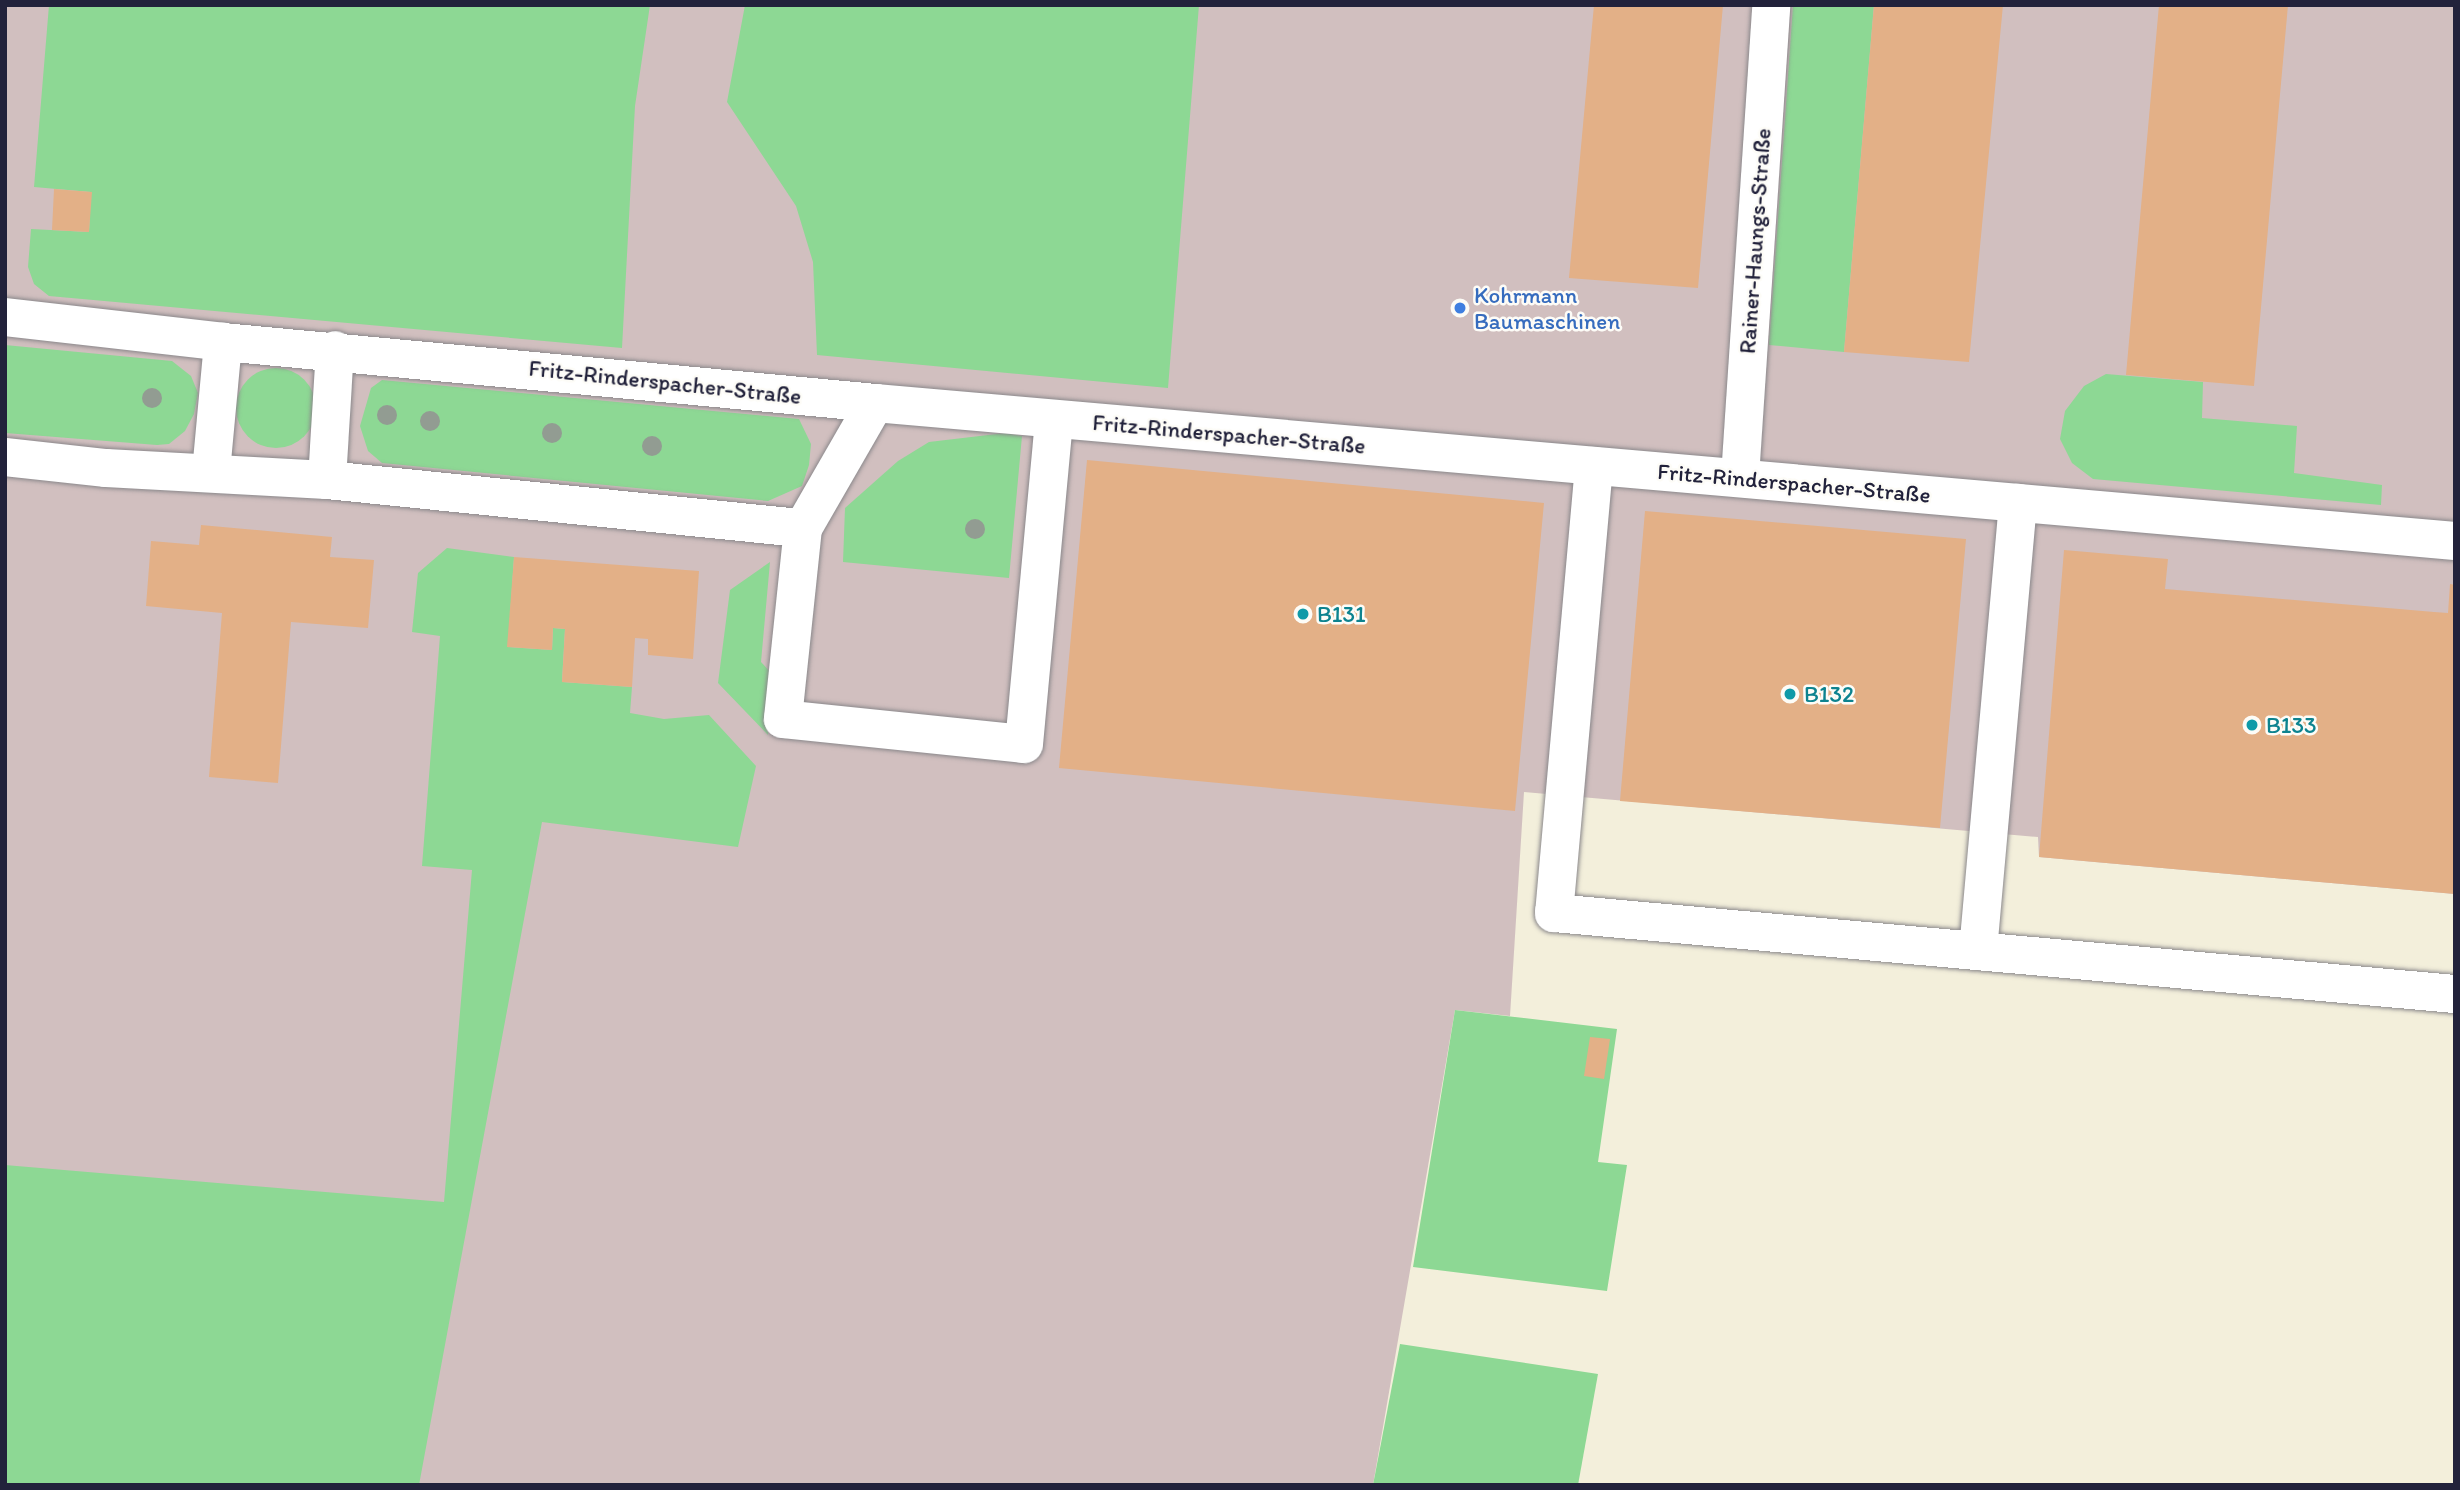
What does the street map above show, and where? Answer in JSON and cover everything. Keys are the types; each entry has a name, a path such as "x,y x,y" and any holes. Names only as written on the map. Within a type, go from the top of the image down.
{"street":[{"name":"Rainer-Haungs-Straße","path":"1740,477 1771,5"},
{"name":"Fritz-Rinderspacher-Straße","path":"5,317 223,342 335,350 875,403 2455,541"},
{"path":"211,472 223,342"},
{"path":"327,480 335,350"},
{"path":"875,403 803,527 783,719 1024,744 1054,419"},
{"path":"5,457 327,480 803,527"},
{"path":"1594,466 1554,913 2455,994"},
{"path":"1978,951 2018,503"}],"shaded area":[{"path":"5,5 2455,5 2455,894 2039,857 2038,837 1524,792 1510,1016 1455,1010 1373,1485 5,1485"}],"green space":[{"path":"49,5 650,5 635,106 622,348 49,296 34,284 28,267 31,229 89,232 91,192 34,187"},
{"path":"745,5 1199,5 1168,388 817,355 813,262 796,206 727,102"},
{"path":"1793,5 1874,5 1844,352 1769,345"},
{"path":"5,345 172,361 191,376 198,393 194,414 185,431 169,444 5,433"},
{"path":"268,368 284,368 305,379 316,400 316,416 305,437 284,448 268,448 254,442 242,430 236,416 236,400 242,386 254,374"},
{"path":"2106,374 2203,382 2202,418 2297,426 2294,473 2382,485 2381,505 2093,479 2072,463 2060,439 2065,411 2084,386"},
{"path":"382,380 799,419 811,444 809,465 802,486 768,501 382,463 368,451 360,426 371,388"},
{"path":"1005,433 1022,436 1009,578 843,562 845,508 898,461 929,442"},
{"path":"447,548 514,557 508,647 552,650 553,628 565,629 562,682 632,687 630,713 664,719 709,715 756,766 738,847 542,822 419,1485 5,1485 5,1165 444,1202 472,870 422,866 440,636 412,632 418,573"},
{"path":"770,562 761,662 772,674 768,735 718,683 730,590"},
{"path":"1455,1010 1617,1029 1598,1162 1627,1165 1607,1291 1413,1267"},
{"path":"1400,1344 1598,1374 1578,1485 1373,1485"}],"building":[{"path":"1594,5 1723,5 1698,288 1569,278"},
{"path":"1874,5 2003,5 1969,362 1844,352"},
{"path":"2159,5 2288,5 2254,386 2126,375"},
{"path":"54,189 92,192 89,232 52,230"},
{"name":"B131","path":"1087,460 1544,503 1515,811 1059,768"},
{"name":"B132","path":"1645,511 1966,539 1940,828 1620,801"},
{"path":"201,525 332,537 330,557 374,560 368,628 291,622 278,783 209,777 222,613 146,606 151,541 199,545"},
{"name":"B133","path":"2064,550 2168,559 2165,589 2448,613 2450,584 2455,585 2455,894 2039,857"},
{"path":"514,557 699,571 693,659 648,655 648,639 635,638 632,687 562,682 565,629 553,628 552,650 507,647"},
{"path":"1590,1037 1610,1039 1604,1079 1584,1076"}],"place":[{"name":"Kohrmann Baumaschinen","path":"1460,308"},
{"name":"B131","path":"1303,614"},
{"name":"B132","path":"1790,694"},
{"name":"B133","path":"2252,725"}]}
